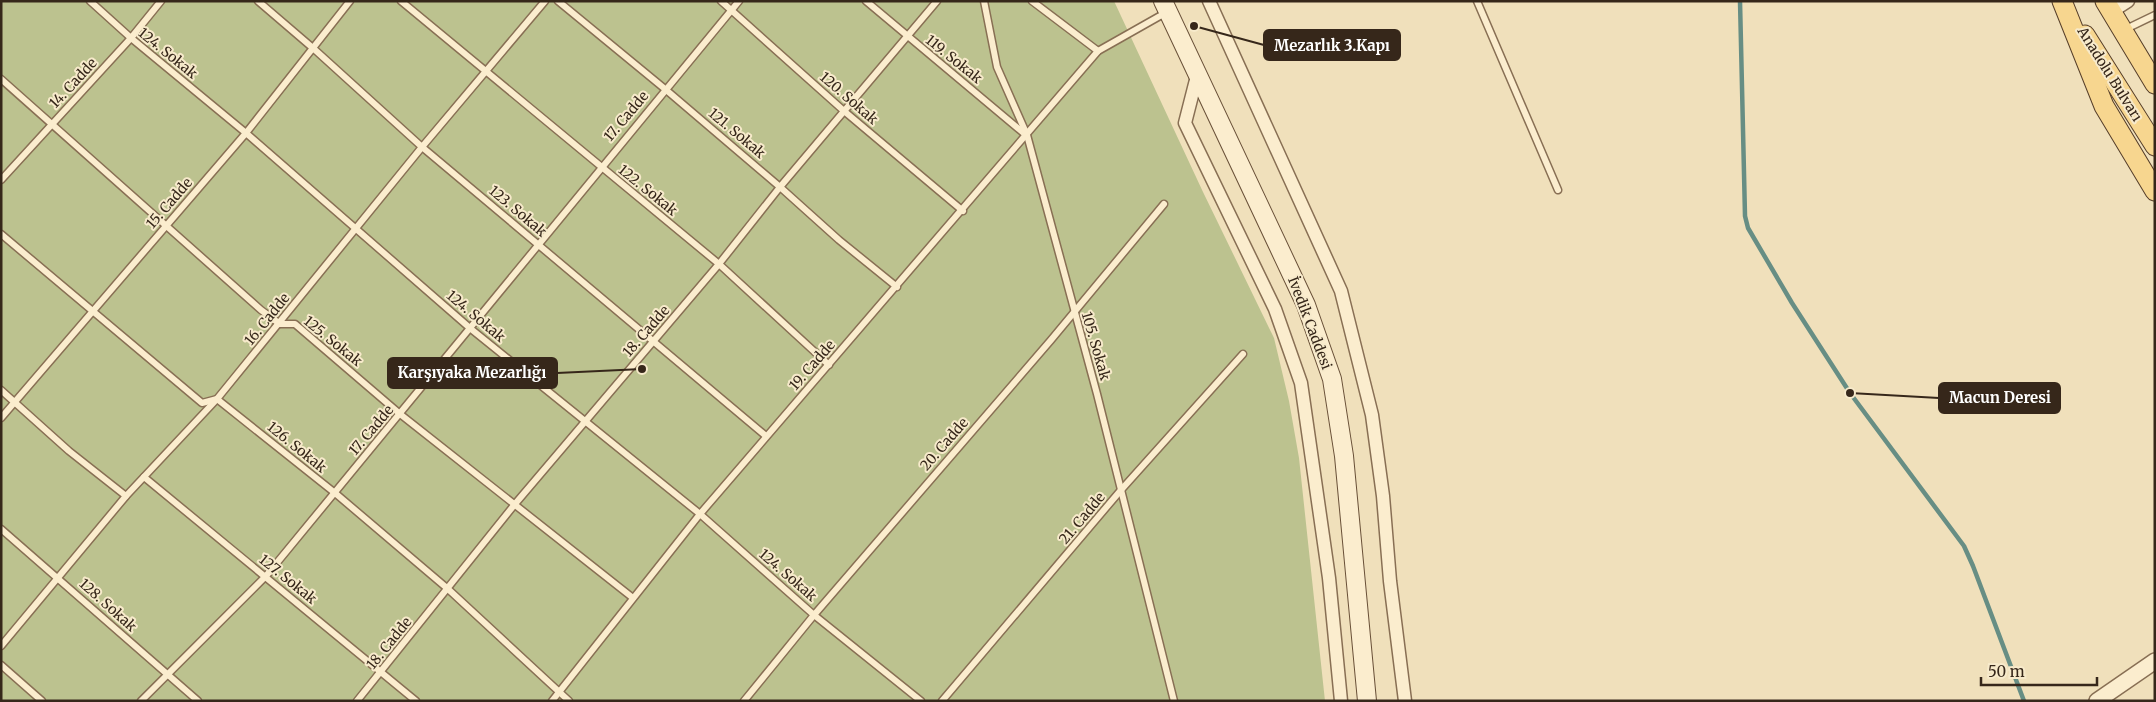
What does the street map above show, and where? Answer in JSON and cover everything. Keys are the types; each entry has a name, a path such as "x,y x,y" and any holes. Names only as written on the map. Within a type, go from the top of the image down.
{"main road":[{"name":"Anadolu Bulvarı","path":"2064,1 2155,146"},
{"path":"2064,1 2104,106 2155,191"},
{"name":"İvedik Caddesi","path":"1166,6 1197,76 1306,305 1332,379 1344,456 1367,701"},
{"path":"2115,16 2155,60"},
{"path":"2115,16 2155,84"}],"street":[{"path":"1208,1 1341,291 1372,415 1383,496 1390,581 1405,701"},
{"path":"2115,16 2128,1"},
{"path":"1197,76 1185,124 1275,309 1301,383 1329,578 1340,701"},
{"path":"2097,701 2155,660"}],"lane":[{"name":"124. Sokak","path":"90,1 130,38 246,133 355,230 471,329 700,514 814,614 921,701"},
{"name":"14. Cadde","path":"1,180 130,38 161,1"},
{"name":"123. Sokak","path":"258,1 422,147 766,436"},
{"name":"15. Cadde","path":"1,418 246,133 350,1"},
{"name":"122. Sokak","path":"401,1 600,168 719,264 829,365"},
{"name":"16. Cadde","path":"1,646 126,496 217,399 280,324 422,147 545,1"},
{"name":"121. Sokak","path":"558,1 666,89 839,240 897,287"},
{"name":"120. Sokak","path":"721,1 844,111 963,211"},
{"name":"17. Cadde","path":"141,701 266,576 739,1"},
{"name":"119. Sokak","path":"866,1 907,38 1027,136"},
{"name":"18. Cadde","path":"357,701 515,504 719,264 780,187 937,1"},
{"name":"105. Sokak","path":"984,1 997,67 1027,136 1121,490 1174,701"},
{"path":"1032,1 1098,51 1166,6"},
{"path":"1477,1 1558,190"},
{"path":"2115,16 2155,16"},
{"name":"19. Cadde","path":"552,701 700,514 963,211 1098,51"},
{"name":"125. Sokak","path":"1,79 167,224 261,310 280,324 295,324 400,414 633,598"},
{"name":"20. Cadde","path":"744,701 814,614 1164,204"},
{"path":"1,234 202,403 217,399"},
{"name":"21. Cadde","path":"942,701 1121,490 1243,354"},
{"path":"1,390 69,451 126,496"},
{"name":"126. Sokak","path":"217,399 335,493 448,589 569,701"},
{"name":"127. Sokak","path":"144,477 416,701"},
{"name":"128. Sokak","path":"1,529 198,701"},
{"path":"1,665 42,701"}],"green space":[{"path":"1,1 1114,1 1203,192 1274,338 1289,401 1299,458 1325,701 1,701"}],"waterway":[{"path":"1740,1 1745,216 1748,228 1792,303 1850,393 1964,546 2024,701"}],"place":[{"name":"Mezarlık 3.Kapı","path":"1194,26"},
{"name":"Karşıyaka Mezarlığı","path":"642,369"},
{"name":"Macun Deresi","path":"1850,393"}]}
